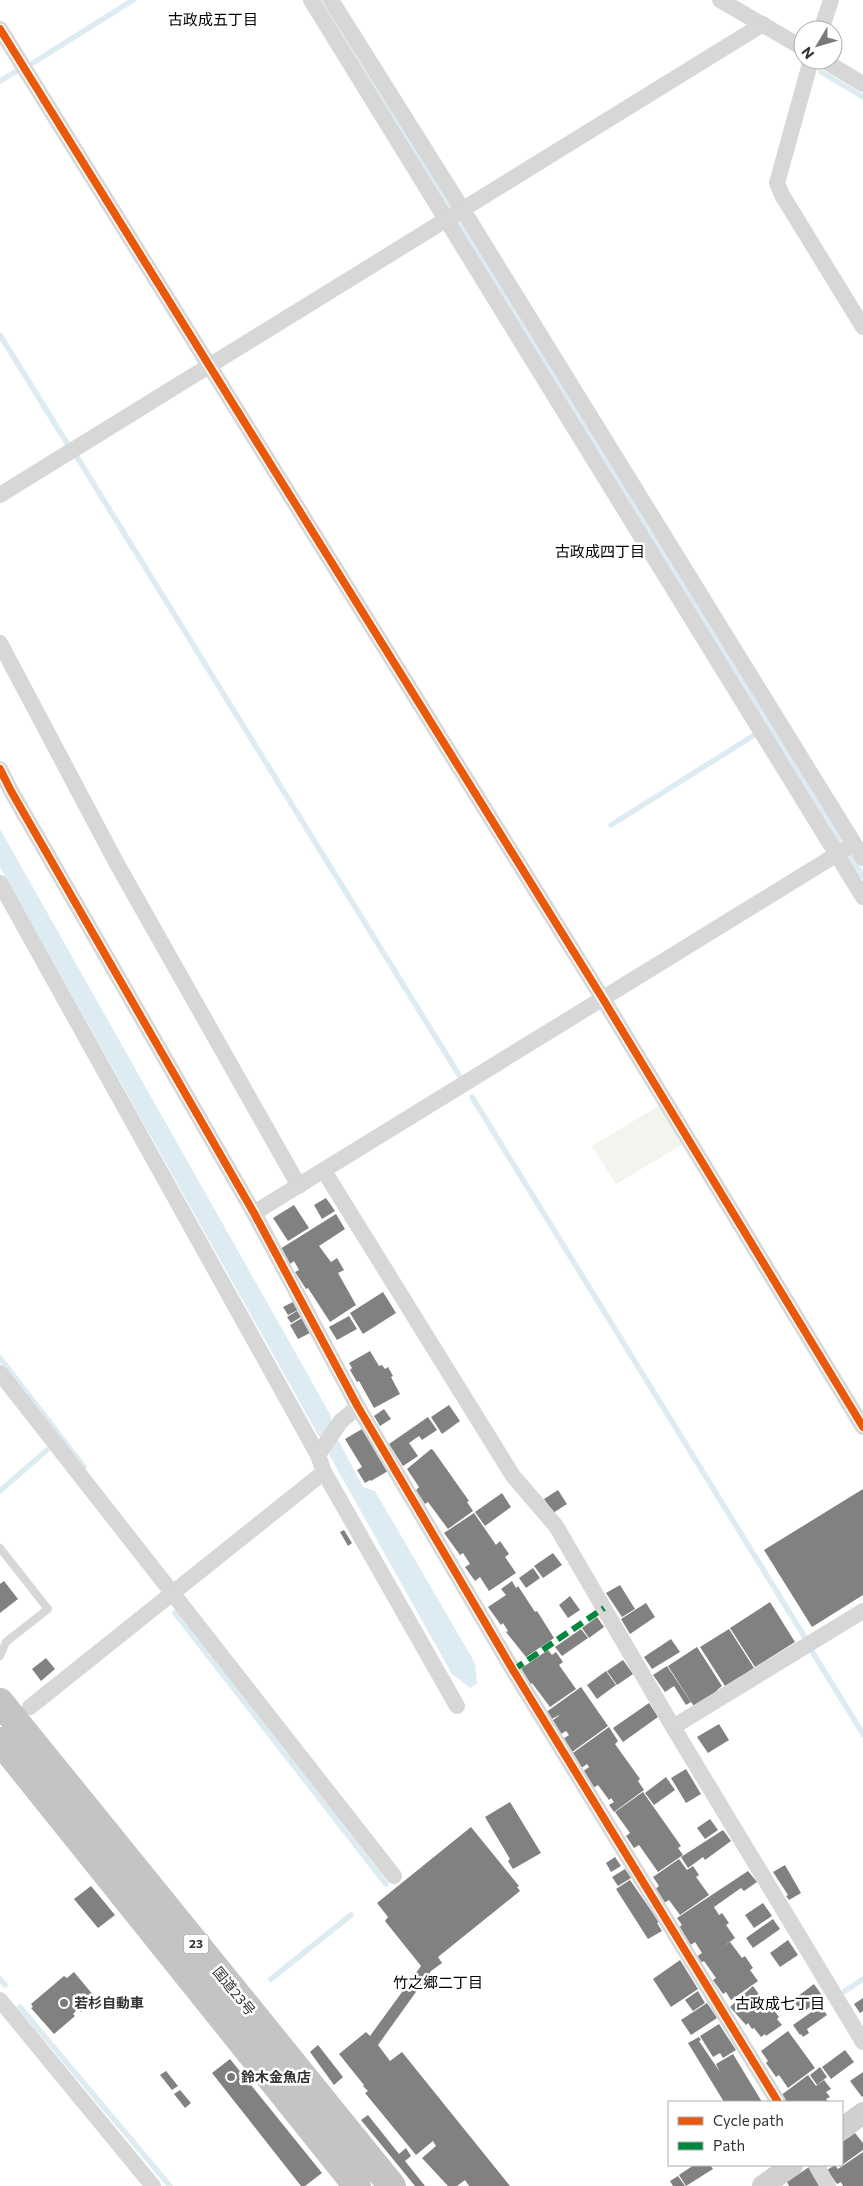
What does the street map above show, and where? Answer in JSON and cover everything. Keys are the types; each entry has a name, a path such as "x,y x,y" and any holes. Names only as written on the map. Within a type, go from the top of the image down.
{"highway":[{"name":"国道23号","path":"0,1702 392,2186"},
{"name":"国道23号","path":"0,1742 357,2186"}],"main road":[{"path":"843,2128 863,2114"},
{"path":"764,2186 791,2166"}],"street":[{"path":"311,0 863,897"},
{"path":"331,0 859,841 863,858"},
{"path":"720,0 793,42"},
{"path":"824,20 831,0"},
{"path":"0,494 763,24"},
{"path":"0,29 603,999 863,1427"},
{"path":"808,70 777,182 782,195 863,327"},
{"path":"840,70 863,84"},
{"path":"0,643 117,864 299,1186"},
{"path":"0,769 254,1213 358,1407 513,1670 777,2101"},
{"path":"254,1213 859,841"},
{"path":"0,882 320,1451 324,1472 457,1706"},
{"path":"324,1171 513,1476 556,1526 673,1727 863,2042"},
{"path":"0,1374 394,1876"},
{"path":"320,1451 341,1421 358,1407"},
{"path":"30,1707 324,1472"},
{"path":"673,1727 863,1611"},
{"path":"0,2000 153,2186"},
{"path":"817,2166 828,2186"}],"lane":[{"path":"0,1548 48,1609 6,1642 0,1656"}],"shaded area":[{"path":"0,829 330,1414 335,1434 363,1487 375,1491 475,1663 477,1684 470,1688 452,1674 0,867"},
{"path":"660,1105 683,1144 616,1184 592,1146"}],"building":[{"path":"326,1198 335,1211 322,1219 314,1205"},
{"path":"294,1205 309,1228 288,1241 273,1218"},
{"path":"336,1214 345,1229 319,1246 331,1262 337,1258 344,1270 338,1273 356,1305 330,1322 295,1272 299,1270 294,1261 290,1264 280,1249"},
{"path":"383,1292 396,1313 363,1334 350,1313"},
{"path":"293,1302 298,1310 288,1315 283,1307"},
{"path":"297,1311 301,1317 291,1323 287,1317"},
{"path":"349,1316 357,1329 337,1340 329,1327"},
{"path":"302,1318 310,1333 298,1339 290,1325"},
{"path":"370,1351 379,1366 382,1365 385,1369 388,1367 400,1394 374,1408 359,1381 357,1382 350,1370 352,1368 349,1363"},
{"path":"449,1405 460,1421 442,1434 431,1417"},
{"path":"384,1409 391,1419 380,1426 374,1416"},
{"path":"428,1417 437,1430 422,1440 419,1436 409,1443 418,1456 403,1466 389,1444"},
{"path":"362,1429 388,1471 365,1483 357,1470 362,1467 345,1439"},
{"path":"431,1449 469,1501 467,1502 473,1511 448,1529 428,1502 425,1504 416,1490 419,1487 407,1469"},
{"path":"863,1489 863,1595 812,1627 764,1550"},
{"path":"558,1490 567,1504 553,1513 544,1499"},
{"path":"502,1493 511,1507 485,1526 475,1512"},
{"path":"474,1513 496,1545 500,1541 509,1554 505,1557 516,1573 489,1591 480,1577 475,1581 465,1567 470,1564 463,1553 460,1555 444,1533"},
{"path":"344,1530 352,1543 348,1546 340,1532"},
{"path":"553,1553 562,1565 543,1578 534,1566"},
{"path":"533,1568 540,1578 526,1588 519,1578"},
{"path":"4,1581 18,1599 0,1613 0,1584"},
{"path":"512,1581 516,1588 518,1586 535,1612 537,1611 554,1638 526,1657 506,1632 508,1631 503,1623 501,1625 488,1607 506,1595 501,1589"},
{"path":"620,1585 635,1609 622,1617 606,1593"},
{"path":"570,1596 580,1610 568,1618 559,1605"},
{"path":"770,1602 795,1642 755,1667 730,1628"},
{"path":"646,1603 655,1617 630,1634 621,1619"},
{"path":"597,1617 604,1627 589,1638 582,1628"},
{"path":"581,1629 588,1638 562,1656 555,1647"},
{"path":"729,1629 754,1668 725,1686 700,1647"},
{"path":"671,1639 680,1652 652,1669 644,1657"},
{"path":"697,1647 722,1686 716,1691 717,1693 695,1708 668,1666"},
{"path":"548,1650 552,1655 556,1652 563,1662 559,1665 576,1689 550,1707 532,1683 530,1685 519,1670"},
{"path":"46,1658 55,1669 41,1681 32,1669"},
{"path":"623,1660 633,1674 617,1685 607,1671"},
{"path":"667,1666 691,1702 686,1705 674,1686 665,1692 653,1675"},
{"path":"606,1671 616,1685 597,1699 587,1685"},
{"path":"581,1687 608,1726 572,1752 563,1739 569,1735 566,1731 561,1734 552,1721 561,1714 550,1720 545,1713"},
{"path":"649,1703 658,1717 623,1742 613,1728"},
{"path":"719,1724 729,1740 708,1753 697,1737"},
{"path":"609,1727 618,1741 615,1744 640,1779 638,1781 644,1790 614,1812 609,1805 614,1802 611,1798 609,1800 598,1785 593,1788 582,1772 589,1767 587,1764 580,1769 570,1755"},
{"path":"686,1769 701,1794 686,1803 671,1778"},
{"path":"666,1777 675,1790 654,1805 645,1793"},
{"path":"643,1792 681,1846 678,1848 683,1855 658,1872 639,1845 634,1848 626,1836 630,1833 615,1812"},
{"path":"510,1802 541,1853 513,1869 508,1861 510,1859 485,1817"},
{"path":"710,1819 718,1830 705,1839 697,1828"},
{"path":"471,1827 519,1886 517,1887 520,1891 438,1957 442,1963 431,1971 378,2045 390,2061 402,2052 510,2186 469,2186 465,2180 457,2186 448,2186 422,2158 436,2146 433,2141 416,2155 365,2093 368,2091 364,2085 339,2054 366,2032 370,2036 421,1966 385,1921 388,1917 377,1903"},
{"path":"723,1830 731,1841 705,1860 703,1857 688,1868 681,1857"},
{"path":"615,1857 621,1866 611,1872 606,1863"},
{"path":"679,1859 687,1870 693,1866 699,1875 696,1877 709,1895 680,1915 669,1900 664,1903 654,1890 659,1886 653,1877"},
{"path":"785,1865 801,1893 789,1900 786,1896 788,1895 773,1872"},
{"path":"625,1869 631,1878 618,1886 612,1877"},
{"path":"748,1871 757,1882 744,1891 741,1888 714,1907 719,1915 722,1913 729,1923 726,1925 735,1938 720,1949 730,1942 742,1958 745,1956 753,1968 750,1970 758,1981 731,2000 726,1992 723,1994 713,1980 716,1978 704,1961 700,1963 696,1957 702,1953 695,1942 689,1946 677,1929 682,1925 677,1918"},
{"path":"630,1880 659,1922 657,1923 662,1931 648,1939 616,1889"},
{"path":"91,1886 115,1915 98,1928 74,1899"},
{"path":"763,1903 772,1916 754,1928 745,1915"},
{"path":"773,1919 780,1929 753,1948 746,1938"},
{"path":"788,1940 798,1955 780,1967 770,1953"},
{"path":"680,1960 698,1989 671,2007 653,1979"},
{"path":"74,1972 94,1996 88,2001 90,2004 81,2012 78,2009 73,2014 75,2016 54,2034 31,2008 33,2007 31,2004 64,1976 67,1978"},
{"path":"814,1984 823,1997 802,2013 793,2000"},
{"path":"753,1986 771,2011 773,2009 779,2017 777,2019 782,2025 766,2036 765,2034 761,2037 748,2023 746,2025 730,2007"},
{"path":"698,1991 705,2003 693,2011 685,2000"},
{"path":"863,1998 863,2011 860,2013 854,2004"},
{"path":"707,2003 717,2018 691,2035 681,2020"},
{"path":"820,2006 827,2015 807,2029 809,2033 803,2037 793,2025"},
{"path":"719,2024 736,2050 723,2058 720,2053 713,2057 700,2036"},
{"path":"788,2031 815,2068 788,2088 779,2075 776,2077 766,2063 768,2061 761,2051"},
{"path":"699,2037 701,2040 699,2041 720,2072 716,2064 733,2054 761,2101 723,2101 688,2043"},
{"path":"318,2045 343,2077 334,2085 310,2052"},
{"path":"845,2050 854,2062 831,2079 822,2067"},
{"path":"230,2059 322,2173 305,2186 301,2186 212,2073"},
{"path":"820,2067 827,2077 817,2085 810,2075"},
{"path":"166,2071 178,2086 172,2090 160,2075"},
{"path":"863,2072 863,2096 862,2097 850,2081"},
{"path":"808,2075 816,2086 824,2080 831,2089 826,2092 830,2097 826,2099 827,2101 784,2101 780,2096"},
{"path":"180,2090 191,2103 185,2108 174,2094"},
{"path":"368,2115 399,2154 406,2148 411,2156 405,2161 425,2186 415,2186 361,2120"},
{"path":"855,2133 863,2143 863,2150 843,2164 843,2141"},
{"path":"863,2152 863,2186 843,2186 841,2182 837,2184 827,2170 833,2166 838,2169"},
{"path":"692,2166 711,2166 713,2169 686,2186 679,2175"},
{"path":"809,2167 821,2186 789,2186 787,2182"},
{"path":"678,2176 685,2186 673,2186 670,2181"}],"waterway":[{"path":"33,63 133,0"},
{"path":"321,0 450,207"},
{"path":"0,81 17,71"},
{"path":"821,72 863,97"},
{"path":"458,221 841,842"},
{"path":"0,335 68,445"},
{"path":"77,457 459,1075"},
{"path":"611,825 756,734"},
{"path":"851,857 863,876"},
{"path":"472,1097 804,1636"},
{"path":"0,1358 84,1467"},
{"path":"0,1491 47,1450"},
{"path":"175,1613 386,1884"},
{"path":"813,1653 863,1734"},
{"path":"271,1979 351,1915"},
{"path":"0,1979 5,1985"},
{"path":"845,1991 863,1979"},
{"path":"20,2007 170,2186"}],"marked path":[{"path":"513,1670 604,1608"}],"cycle path":[{"path":"0,29 603,999 863,1427"},
{"path":"0,769 254,1213 358,1407 513,1670 777,2101"}],"place":[{"name":"若杉自動車","path":"64,2003"},
{"name":"鈴木金魚店","path":"231,2077"}],"district":[{"name":"古政成五丁目","path":"213,20"},
{"name":"古政成四丁目","path":"600,552"},
{"name":"竹之郷二丁目","path":"438,1983"},
{"name":"古政成七丁目","path":"780,2004"}]}
